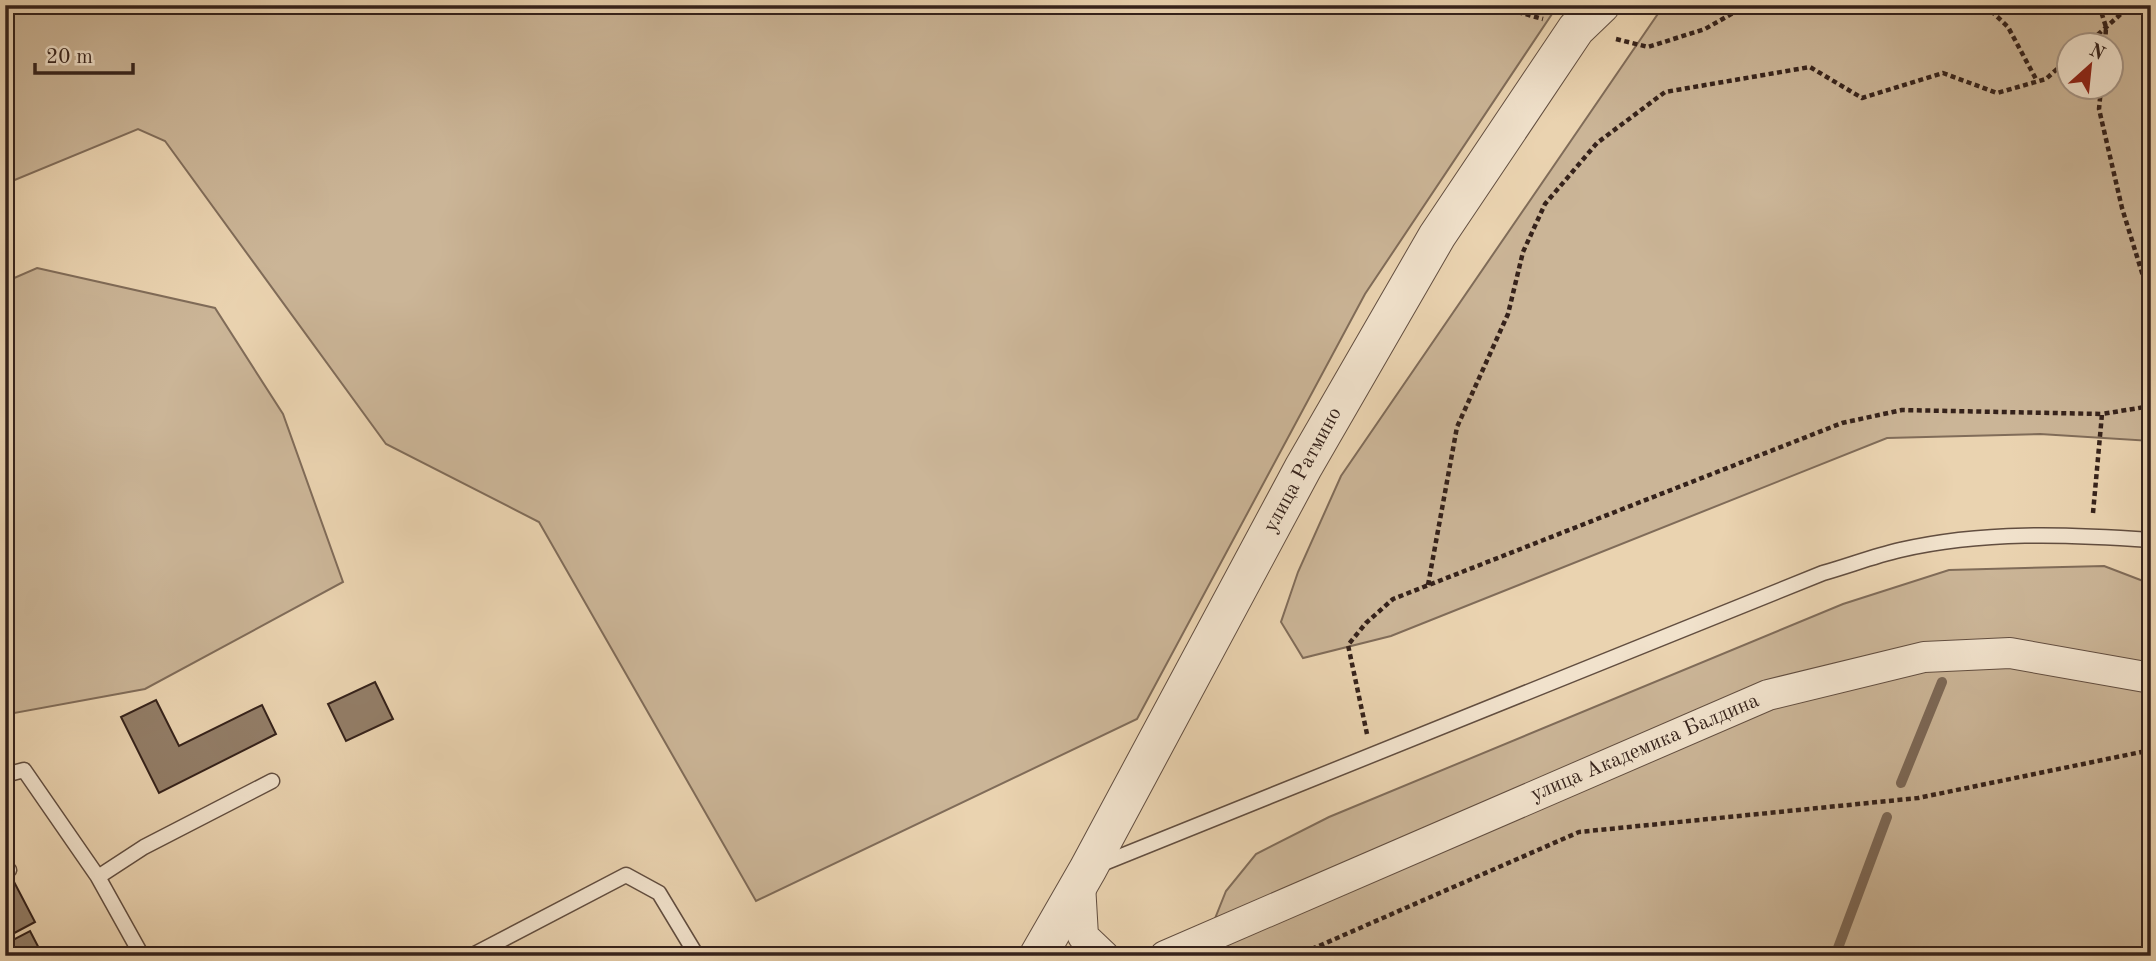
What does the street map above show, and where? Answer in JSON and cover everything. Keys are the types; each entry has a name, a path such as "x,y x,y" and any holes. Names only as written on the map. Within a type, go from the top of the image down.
{"street":[{"name":"улица Ратмино","path":"1038,956 1084,876 1303,468 1437,236 1576,29 1601,5"},
{"name":"улица Академика Балдина","path":"1165,956 1768,695 1924,657 2010,653 2151,678"},
{"path":"1084,876 1083,936 1104,956"}],"lane":[{"path":"1084,876 1372,755 1823,573 1900,550 1981,537 2091,535 2151,540"},
{"path":"5,775 23,770 97,877 142,956"},
{"path":"97,877 144,847 272,781"},
{"path":"471,956 626,875 659,893 697,956"}],"path":[{"path":"1985,5 2008,27 2038,81"},
{"path":"2099,5 2106,32"},
{"path":"2100,32 2131,5"},
{"path":"1428,585 1457,427 1508,314 1523,252 1545,204 1597,142 1665,92 1810,67 1861,98 1943,73 1997,93 2046,79 2054,72"},
{"path":"2100,102 2122,208 2151,302"},
{"path":"1372,755 1348,645 1366,623 1393,599 1842,423 1902,410 2102,414 2151,406"},
{"path":"2091,535 2102,414"},
{"path":"1296,956 1579,832 1918,798 2151,750"}],"shaded area":[{"path":"5,5 1558,5 1365,294 1137,719 756,901 539,522 386,444 165,141 138,129 5,184"},
{"path":"1664,5 2151,5 2151,441 2040,434 1887,438 1391,636 1303,658 1281,622 1298,572 1341,476"},
{"path":"37,268 215,308 283,414 343,582 145,689 9,714 5,709 5,282"},
{"path":"2104,566 2151,584 2151,956 1200,956 1226,891 1256,854 1329,817 1843,604 1949,570"}],"building":[{"path":"375,682 393,719 346,741 328,704"},
{"path":"156,700 179,746 262,705 276,734 159,793 121,717"},
{"path":"12,878 35,922 5,938 5,882"},
{"path":"30,931 43,956 5,956 5,944"}],"waterway":[{"path":"1901,783 1942,682"},
{"path":"1835,956 1887,817"}]}
